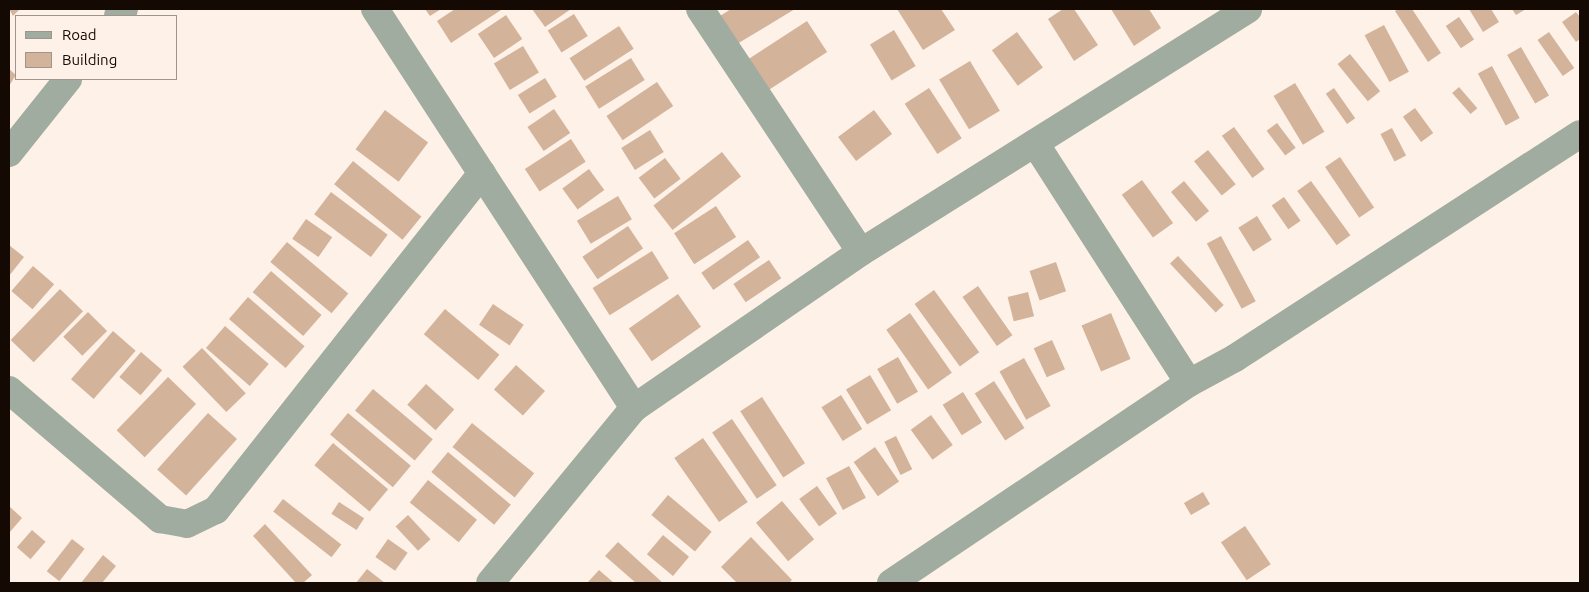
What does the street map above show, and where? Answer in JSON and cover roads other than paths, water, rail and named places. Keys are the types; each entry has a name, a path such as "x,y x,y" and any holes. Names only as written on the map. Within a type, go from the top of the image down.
{"street":[{"path":"376,9 634,408"},
{"path":"700,9 861,252"},
{"path":"490,583 634,408 861,252 1248,9"},
{"path":"9,153 67,80"},
{"path":"896,582 1189,382 1235,358 1580,134"},
{"path":"1036,143 1189,382"},
{"path":"9,390 160,519 187,524 216,510 482,173"}]}
